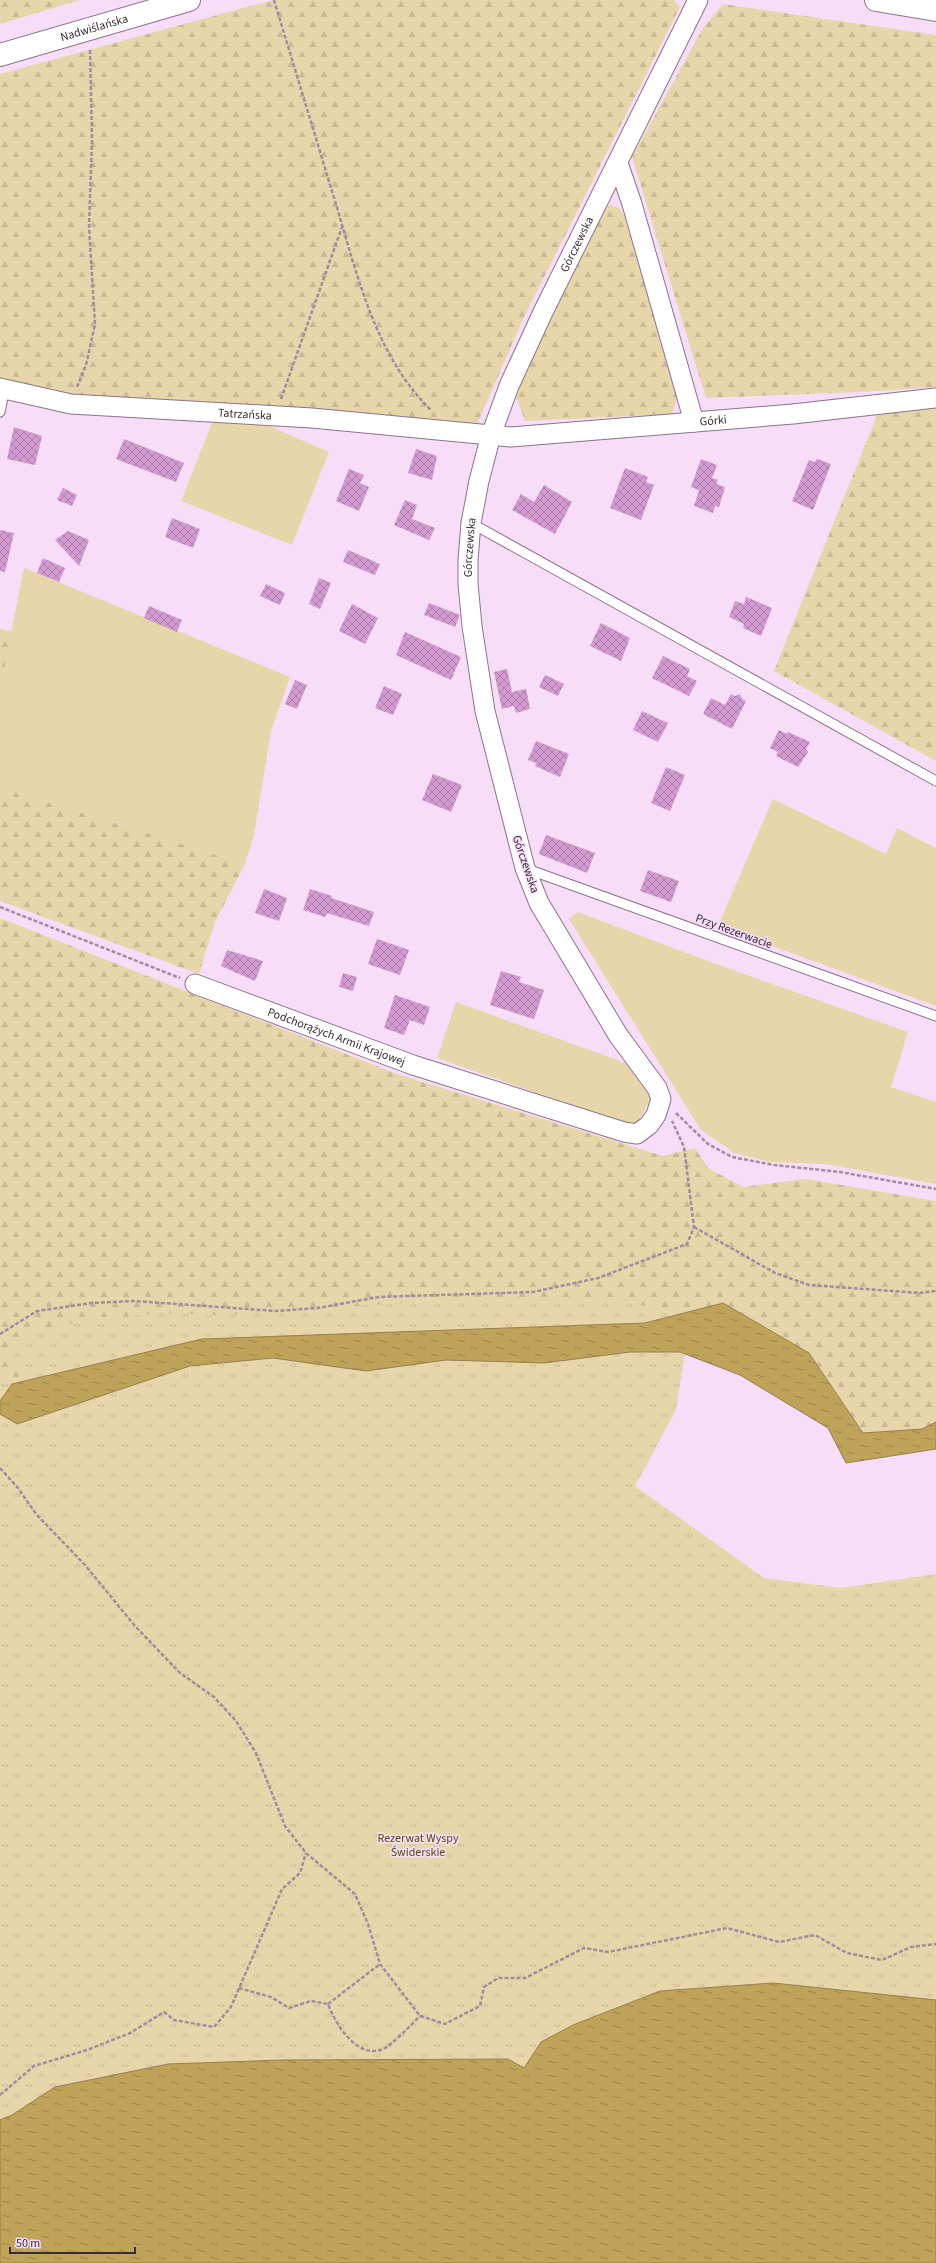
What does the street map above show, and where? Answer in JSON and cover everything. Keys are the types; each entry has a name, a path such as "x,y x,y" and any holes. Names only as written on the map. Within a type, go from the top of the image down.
{"main road":[{"name":"Nadwiślańska","path":"0,55 189,0"},
{"path":"876,0 936,10"}],"street":[{"name":"Górczewska","path":"661,1099 656,1088 618,1035 532,888 525,868 485,712 472,626 468,584 471,522 491,435 510,386 544,310 698,0"},
{"path":"618,163 632,204 694,422"},
{"name":"Tatrzańska","path":"3,389 71,404 312,418 491,435"},
{"name":"Górki","path":"491,435 511,437 793,414 936,398"},
{"name":"Podchorążych Armii Krajowej","path":"195,984 413,1065 624,1132 637,1134 649,1125 656,1115 661,1099"}],"lane":[{"path":"0,412 3,389"},
{"path":"471,522 936,781"},
{"name":"Przy Rezerwacie","path":"525,868 936,1016"}],"path":[{"path":"274,0 358,278 385,347 407,382 437,414"},
{"path":"71,404 86,365 95,324 89,227 92,140 89,29"},
{"path":"275,417 343,226"},
{"path":"0,907 195,984"},
{"path":"661,1099 708,1144 732,1157 758,1163 840,1172 936,1189"},
{"path":"0,1334 37,1311 92,1303 134,1301 276,1311 318,1308 378,1297 533,1292 598,1278 687,1244 694,1227 684,1147 661,1099"},
{"path":"694,1227 775,1273 809,1285 920,1293 936,1291"},
{"path":"0,1468 18,1488 36,1514 85,1565 139,1631 180,1673 214,1697 236,1721 256,1753 285,1826 306,1853 355,1894 368,1924 380,1964 420,2016 445,2024 480,2006 484,1987 498,1978 526,1978 584,1948 608,1952 728,1928 779,1942 815,1935 847,1953 882,1960 911,1947 936,1944"},
{"path":"0,2094 34,2066 87,2050 130,2033 164,2012 174,2020 214,2026 231,2007 282,1890 300,1873 306,1853"},
{"path":"239,1988 271,1997 289,2008 311,2001 328,2004 380,1964"},
{"path":"328,2004 333,2018 348,2040 370,2051 383,2049 420,2016"}],"green space":[{"path":"0,0 80,0 0,24"},
{"path":"273,0 674,0 680,7 522,321 476,427 66,396 0,382 0,74"},
{"path":"723,4 936,35 936,387 861,392 706,398 632,157 703,28"},
{"path":"610,205 619,208 624,214 679,392 672,414 525,421 514,392 600,213"},
{"path":"936,407 936,761 774,671 878,413"},
{"path":"213,420 262,423 329,452 292,545 181,501"},
{"path":"24,568 290,677 271,731 254,835 245,864 0,787 0,688"},
{"path":"0,629 12,631 0,688"},
{"path":"0,787 245,864 215,922 199,974 0,901"},
{"path":"773,799 886,854 897,828 936,848 936,1006 718,926"},
{"path":"578,912 705,960 908,1032 891,1087 936,1102 936,1184 825,1164 770,1162 734,1153 701,1130 569,919"},
{"path":"0,918 397,1074 663,1156 695,1148 708,1168 743,1187 806,1179 936,1201 936,1422 922,1429 863,1433 809,1353 645,1323 0,1401"},
{"path":"456,1002 626,1063 651,1098 635,1128 437,1058"},
{"name":"Rezerwat Wyspy Świderskie","path":"464,1299 605,1300 691,1313 676,1410 635,1486 764,1578 841,1588 936,1574 936,2263 0,2263 0,1382 21,1377 6,1340 61,1325 157,1313 216,1315"}],"water":[{"path":"723,1303 809,1353 863,1433 922,1429 936,1422 936,1449 846,1463 828,1428 740,1375 680,1352 630,1352 544,1363 446,1360 366,1371 273,1358 190,1366 17,1424 0,1414 0,1401 12,1384 202,1339 645,1323"},
{"path":"773,1983 936,2000 936,2263 0,2263 0,2120 12,2115 55,2087 168,2064 283,2060 508,2059 524,2068 541,2042 573,2025 660,1991"}],"building":[{"path":"14,427 42,436 35,465 7,459"},
{"path":"124,439 184,463 176,482 116,459"},
{"path":"416,449 437,456 432,480 408,473"},
{"path":"701,459 717,465 712,478 718,480 716,484 725,487 719,507 715,506 713,513 694,506 699,490 691,487"},
{"path":"817,459 831,464 813,510 792,501 809,460 815,462"},
{"path":"625,468 648,477 646,482 654,485 641,520 610,508"},
{"path":"349,469 364,475 360,483 369,487 359,511 336,501"},
{"path":"544,485 572,502 555,534 512,510 521,494 534,502"},
{"path":"63,488 77,495 72,506 57,500"},
{"path":"405,500 417,505 412,519 435,528 429,540 394,525"},
{"path":"172,518 200,529 193,548 165,537"},
{"path":"0,530 14,533 5,572 0,571"},
{"path":"68,531 89,540 79,566 55,540"},
{"path":"348,550 380,564 375,575 343,562"},
{"path":"43,558 65,568 59,582 37,573"},
{"path":"319,578 331,583 320,609 309,604"},
{"path":"266,584 285,593 280,605 260,596"},
{"path":"746,597 772,608 761,636 743,628 744,624 729,617 735,601 744,604"},
{"path":"429,603 460,615 455,627 424,615"},
{"path":"352,604 378,618 365,644 339,631"},
{"path":"149,606 182,620 177,632 144,618"},
{"path":"601,623 630,638 621,661 590,646"},
{"path":"405,632 461,657 451,680 396,655"},
{"path":"663,656 690,669 687,676 697,681 689,696 652,678"},
{"path":"507,669 512,692 526,689 530,709 516,713 514,706 502,709 494,672"},
{"path":"545,675 564,684 558,696 539,687"},
{"path":"295,680 307,685 297,709 285,704"},
{"path":"384,686 402,694 393,715 375,708"},
{"path":"731,694 735,696 740,694 742,699 746,701 732,729 703,714 711,698 725,705"},
{"path":"642,711 668,723 658,742 633,730"},
{"path":"779,730 787,734 788,732 810,742 806,749 808,752 798,767 776,756 778,752 770,748"},
{"path":"536,741 569,754 560,777 535,766 536,763 528,760"},
{"path":"666,767 685,775 670,811 651,803"},
{"path":"433,774 462,785 451,812 422,800"},
{"path":"546,835 595,853 587,873 539,854"},
{"path":"648,870 679,881 671,902 640,891"},
{"path":"264,889 287,898 279,921 255,913"},
{"path":"310,889 332,896 331,898 374,912 369,926 327,913 325,917 303,910"},
{"path":"377,939 409,950 400,975 368,964"},
{"path":"227,950 263,961 255,981 221,966"},
{"path":"501,971 521,977 519,982 544,990 534,1019 490,1005"},
{"path":"343,973 357,977 353,991 339,987"},
{"path":"395,995 430,1007 424,1025 410,1020 404,1035 384,1028"}]}
